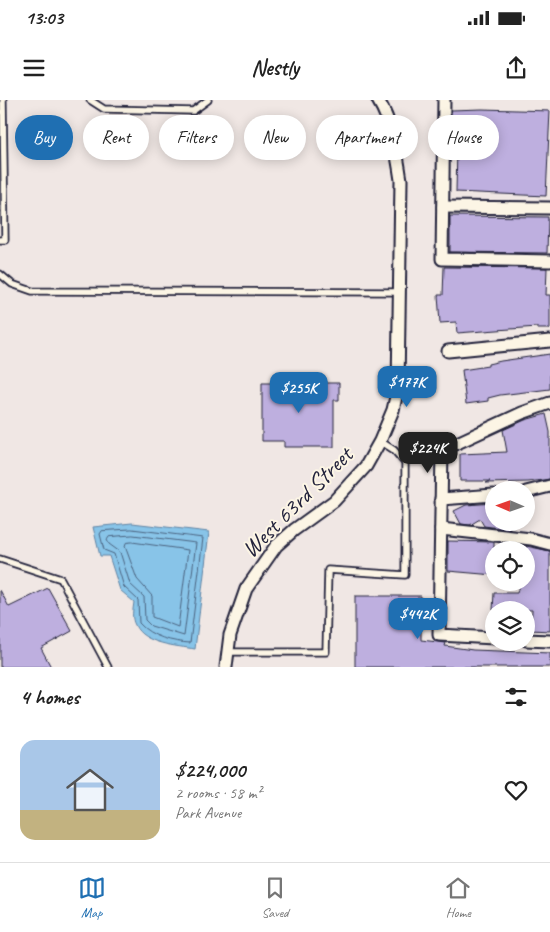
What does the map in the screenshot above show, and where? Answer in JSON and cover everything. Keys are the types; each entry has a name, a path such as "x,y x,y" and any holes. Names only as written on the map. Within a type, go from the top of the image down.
{"street":[{"name":"West 63rd Street","path":"226,667 230,635 246,588 276,546 294,530 334,501 366,466 380,441 393,410 398,388 400,180 398,158 387,120 378,100"},
{"path":"444,100 442,259 550,261"},
{"path":"443,207 550,208"},
{"path":"448,351 550,340"},
{"path":"485,638 439,635 442,450 522,412 550,403"},
{"path":"535,490 550,486"},
{"path":"441,499 485,495"},
{"path":"441,529 531,538 550,544"},
{"path":"535,641 550,642"}],"lane":[{"path":"0,240 5,240 3,100"},
{"path":"90,100 104,109 193,110 208,100"},
{"path":"0,274 12,284 32,291 400,292"},
{"path":"227,652 326,652 328,570 405,575 405,463 394,450 380,441"},
{"path":"0,559 61,579 108,667"}],"water":[{"path":"132,523 209,532 195,649 161,643 145,636 139,631 133,620 134,602 120,590 109,556 100,556 93,527"}],"building":[{"path":"451,110 550,111 546,196 456,192 457,160 499,160 499,115 451,115"},
{"path":"450,216 548,217 547,253 450,252"},
{"path":"444,267 547,268 546,295 550,295 550,329 537,329 537,327 457,333 456,322 440,323 438,295 443,295"},
{"path":"550,354 550,389 500,395 488,398 488,401 466,404 462,370 488,366 488,364 501,361"},
{"path":"262,383 339,383 339,400 334,400 334,447 284,447 284,441 262,441"},
{"path":"546,414 550,432 550,479 535,481 460,481 460,454 507,452 503,430 525,420"},
{"path":"485,504 485,526 480,519 470,525 461,524 454,511 466,505"},
{"path":"448,541 485,542 485,574 448,571"},
{"path":"535,548 550,551 550,631 535,630 535,601 494,601 494,593 517,593 518,591 535,591"},
{"path":"48,588 72,631 41,648 51,667 0,667 0,590 9,607"},
{"path":"355,596 421,596 421,640 446,643 445,646 473,650 550,653 550,667 355,667"}]}
